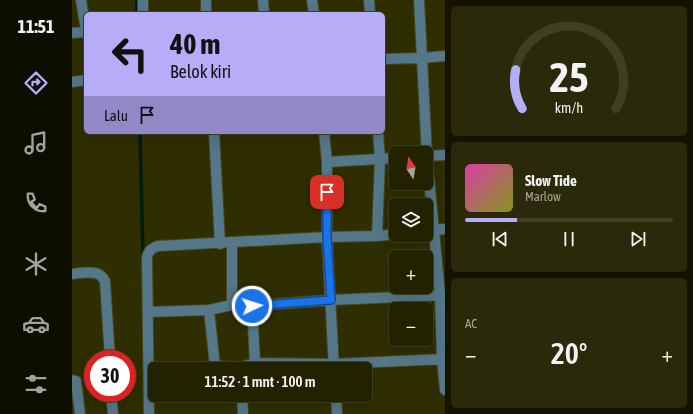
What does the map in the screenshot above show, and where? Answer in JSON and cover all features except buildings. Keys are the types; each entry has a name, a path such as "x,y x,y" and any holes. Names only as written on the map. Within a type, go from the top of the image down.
{"street":[{"path":"81,0 84,19"},
{"path":"143,0 143,12"},
{"path":"206,0 206,12"},
{"path":"263,0 264,12"},
{"path":"312,0 314,12"},
{"path":"369,0 370,12"},
{"path":"419,0 426,146"},
{"path":"72,33 84,31"},
{"path":"385,59 445,56"},
{"path":"72,82 84,80"},
{"path":"214,134 220,244"},
{"path":"324,134 327,162 327,238 334,362"},
{"path":"377,236 380,159 378,134"},
{"path":"433,156 445,155"},
{"path":"327,162 389,158"},
{"path":"433,230 445,229"},
{"path":"151,362 148,312 147,257 148,252 151,249 158,246 389,235"},
{"path":"432,242 442,295 445,390"},
{"path":"232,243 232,305"},
{"path":"72,274 99,274 105,281 109,350"},
{"path":"148,312 209,310 232,305 252,306 331,300 442,295"},
{"path":"252,306 254,362"},
{"path":"209,310 215,362"},
{"path":"372,364 444,359"},
{"path":"72,380 76,382 80,414"},
{"path":"112,402 113,414"},
{"path":"148,414 149,402"},
{"path":"242,402 243,414"},
{"path":"336,402 337,414"}],"waterway":[{"path":"137,0 137,12"},
{"path":"140,134 143,257"}],"route":[{"path":"252,306 331,300 327,238 327,192"}]}
